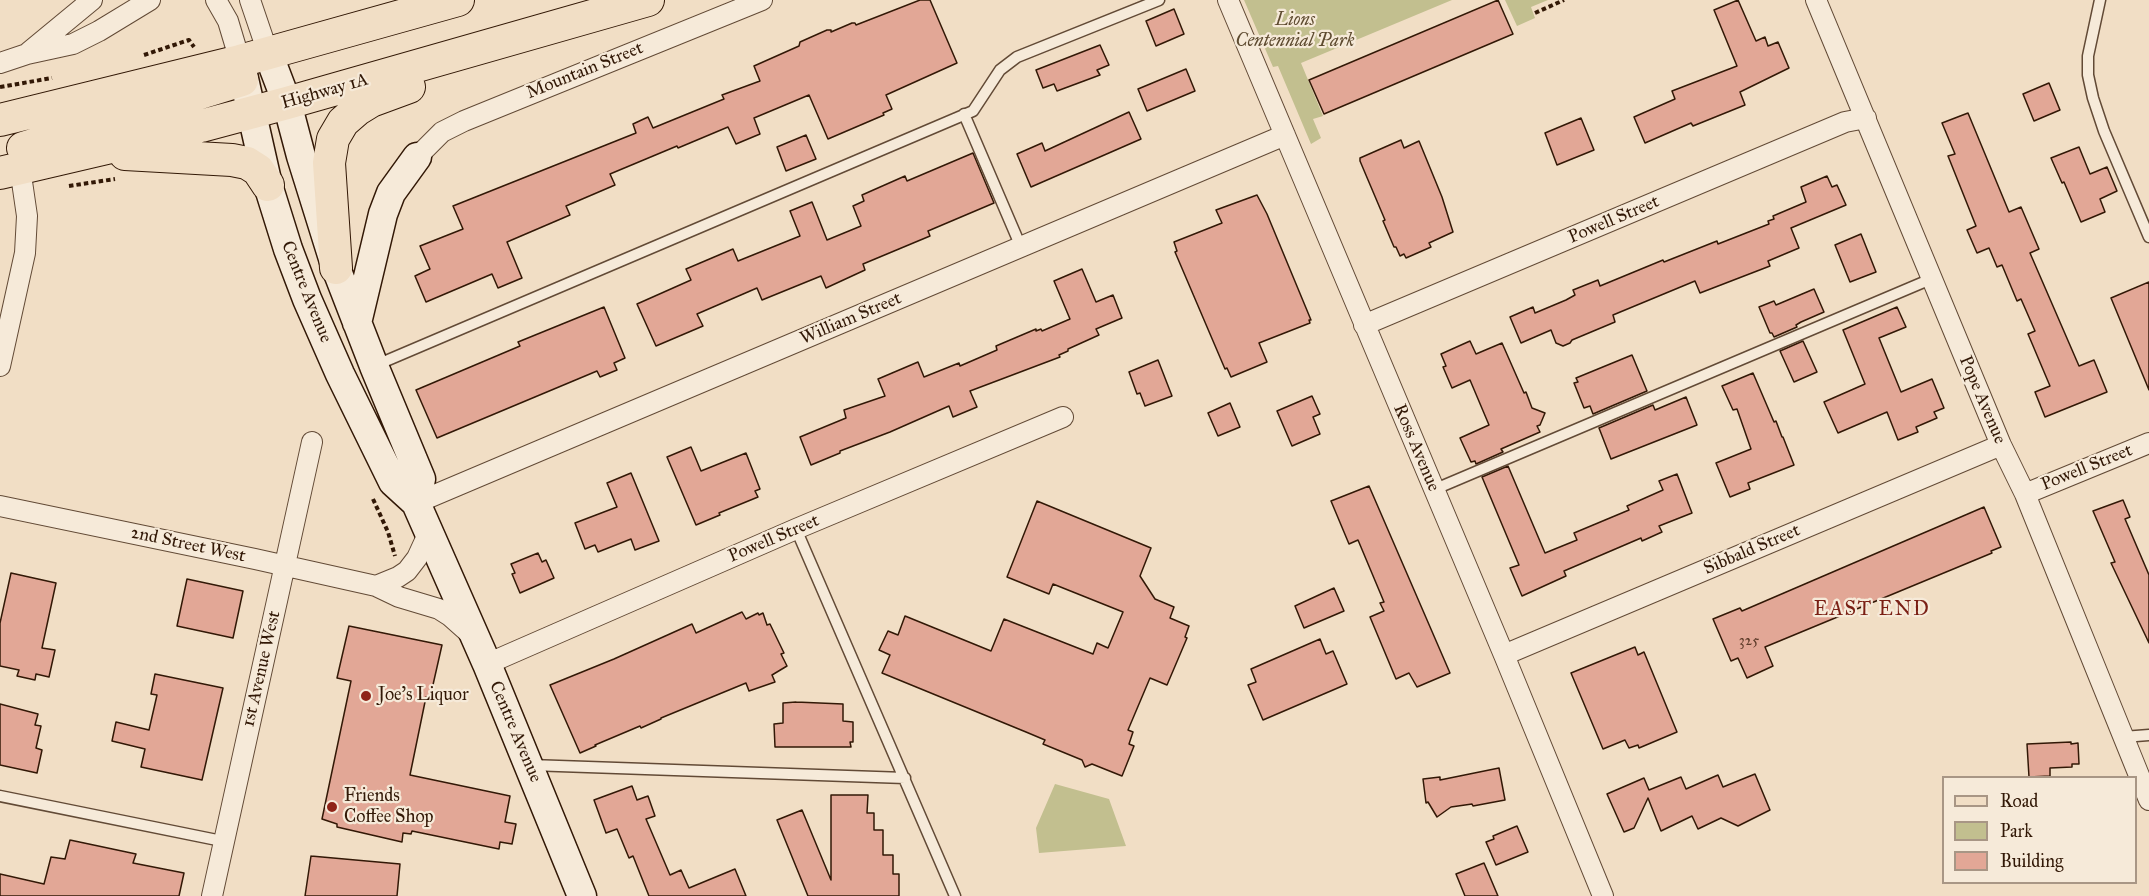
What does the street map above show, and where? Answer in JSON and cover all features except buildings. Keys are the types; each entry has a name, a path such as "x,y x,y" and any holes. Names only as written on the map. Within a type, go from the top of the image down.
{"main road":[{"path":"8,119 251,65 458,0"},
{"name":"Highway 1A","path":"7,166 97,151 287,103 648,0"},
{"path":"336,268 330,163 333,139 343,122 371,101 587,18"},
{"path":"7,166 251,65"},
{"name":"Centre Avenue","path":"251,65 287,103 336,268 421,478 416,503"},
{"name":"Centre Avenue","path":"251,65 252,112 268,186 299,279 340,374 393,482 416,503 482,653 582,896"},
{"path":"97,151 232,160 254,166 268,186"},
{"path":"357,323 383,214 391,193 417,157"}],"street":[{"path":"27,54 92,0"},
{"path":"0,63 27,54 73,44 150,0"},
{"path":"216,0 251,65"},
{"path":"250,0 251,65"},
{"name":"Mountain Street","path":"417,157 442,132 472,117 762,0"},
{"name":"Ross Avenue","path":"1228,0 1603,896"},
{"name":"Pope Avenue","path":"1816,0 2001,445 2025,494 2149,800"},
{"name":"Powell Street","path":"1364,325 1845,122 1866,118"},
{"name":"William Street","path":"416,503 1285,135"},
{"path":"0,366 25,253 27,216 7,166"},
{"name":"Powell Street","path":"482,653 796,529 1063,417"},
{"name":"1st Avenue West","path":"212,896 222,841 312,442"},
{"name":"Powell Street","path":"2025,494 2149,443"},
{"name":"Sibbald Street","path":"1504,655 2001,445"},
{"name":"2nd Street West","path":"0,506 376,586 399,597 439,609 464,627 482,653"},
{"path":"376,586 407,571 417,558 429,532"}],"lane":[{"path":"374,366 973,111 1000,70 1017,57 1159,0"},
{"path":"2100,0 2088,56 2088,75 2104,131 2149,237"},
{"path":"964,114 1021,247"},
{"path":"1433,490 1931,279"},
{"path":"796,529 955,896"},
{"path":"2123,737 2149,735"},
{"path":"529,765 904,778"},
{"path":"0,796 222,841"}],"path":[{"path":"1534,13 1564,0"},
{"path":"141,56 189,40 195,50"},
{"path":"0,87 55,78"},
{"path":"61,187 125,178"},
{"path":"369,491 388,532 395,557 401,560"}],"green space":[{"name":"Lions Centennial Park","path":"1244,0 1452,0 1301,63 1323,116 1313,119 1321,138 1311,144 1278,66 1273,67"},
{"path":"1505,0 1548,0 1531,7 1535,18 1517,26"},
{"path":"1055,784 1109,799 1126,846 1039,853 1036,828"}],"place":[{"name":"Joe's Liquor","path":"366,696"},
{"name":"Friends Coffee Shop","path":"332,807"}],"district":[{"name":"EAST END","path":"1872,610"}]}
